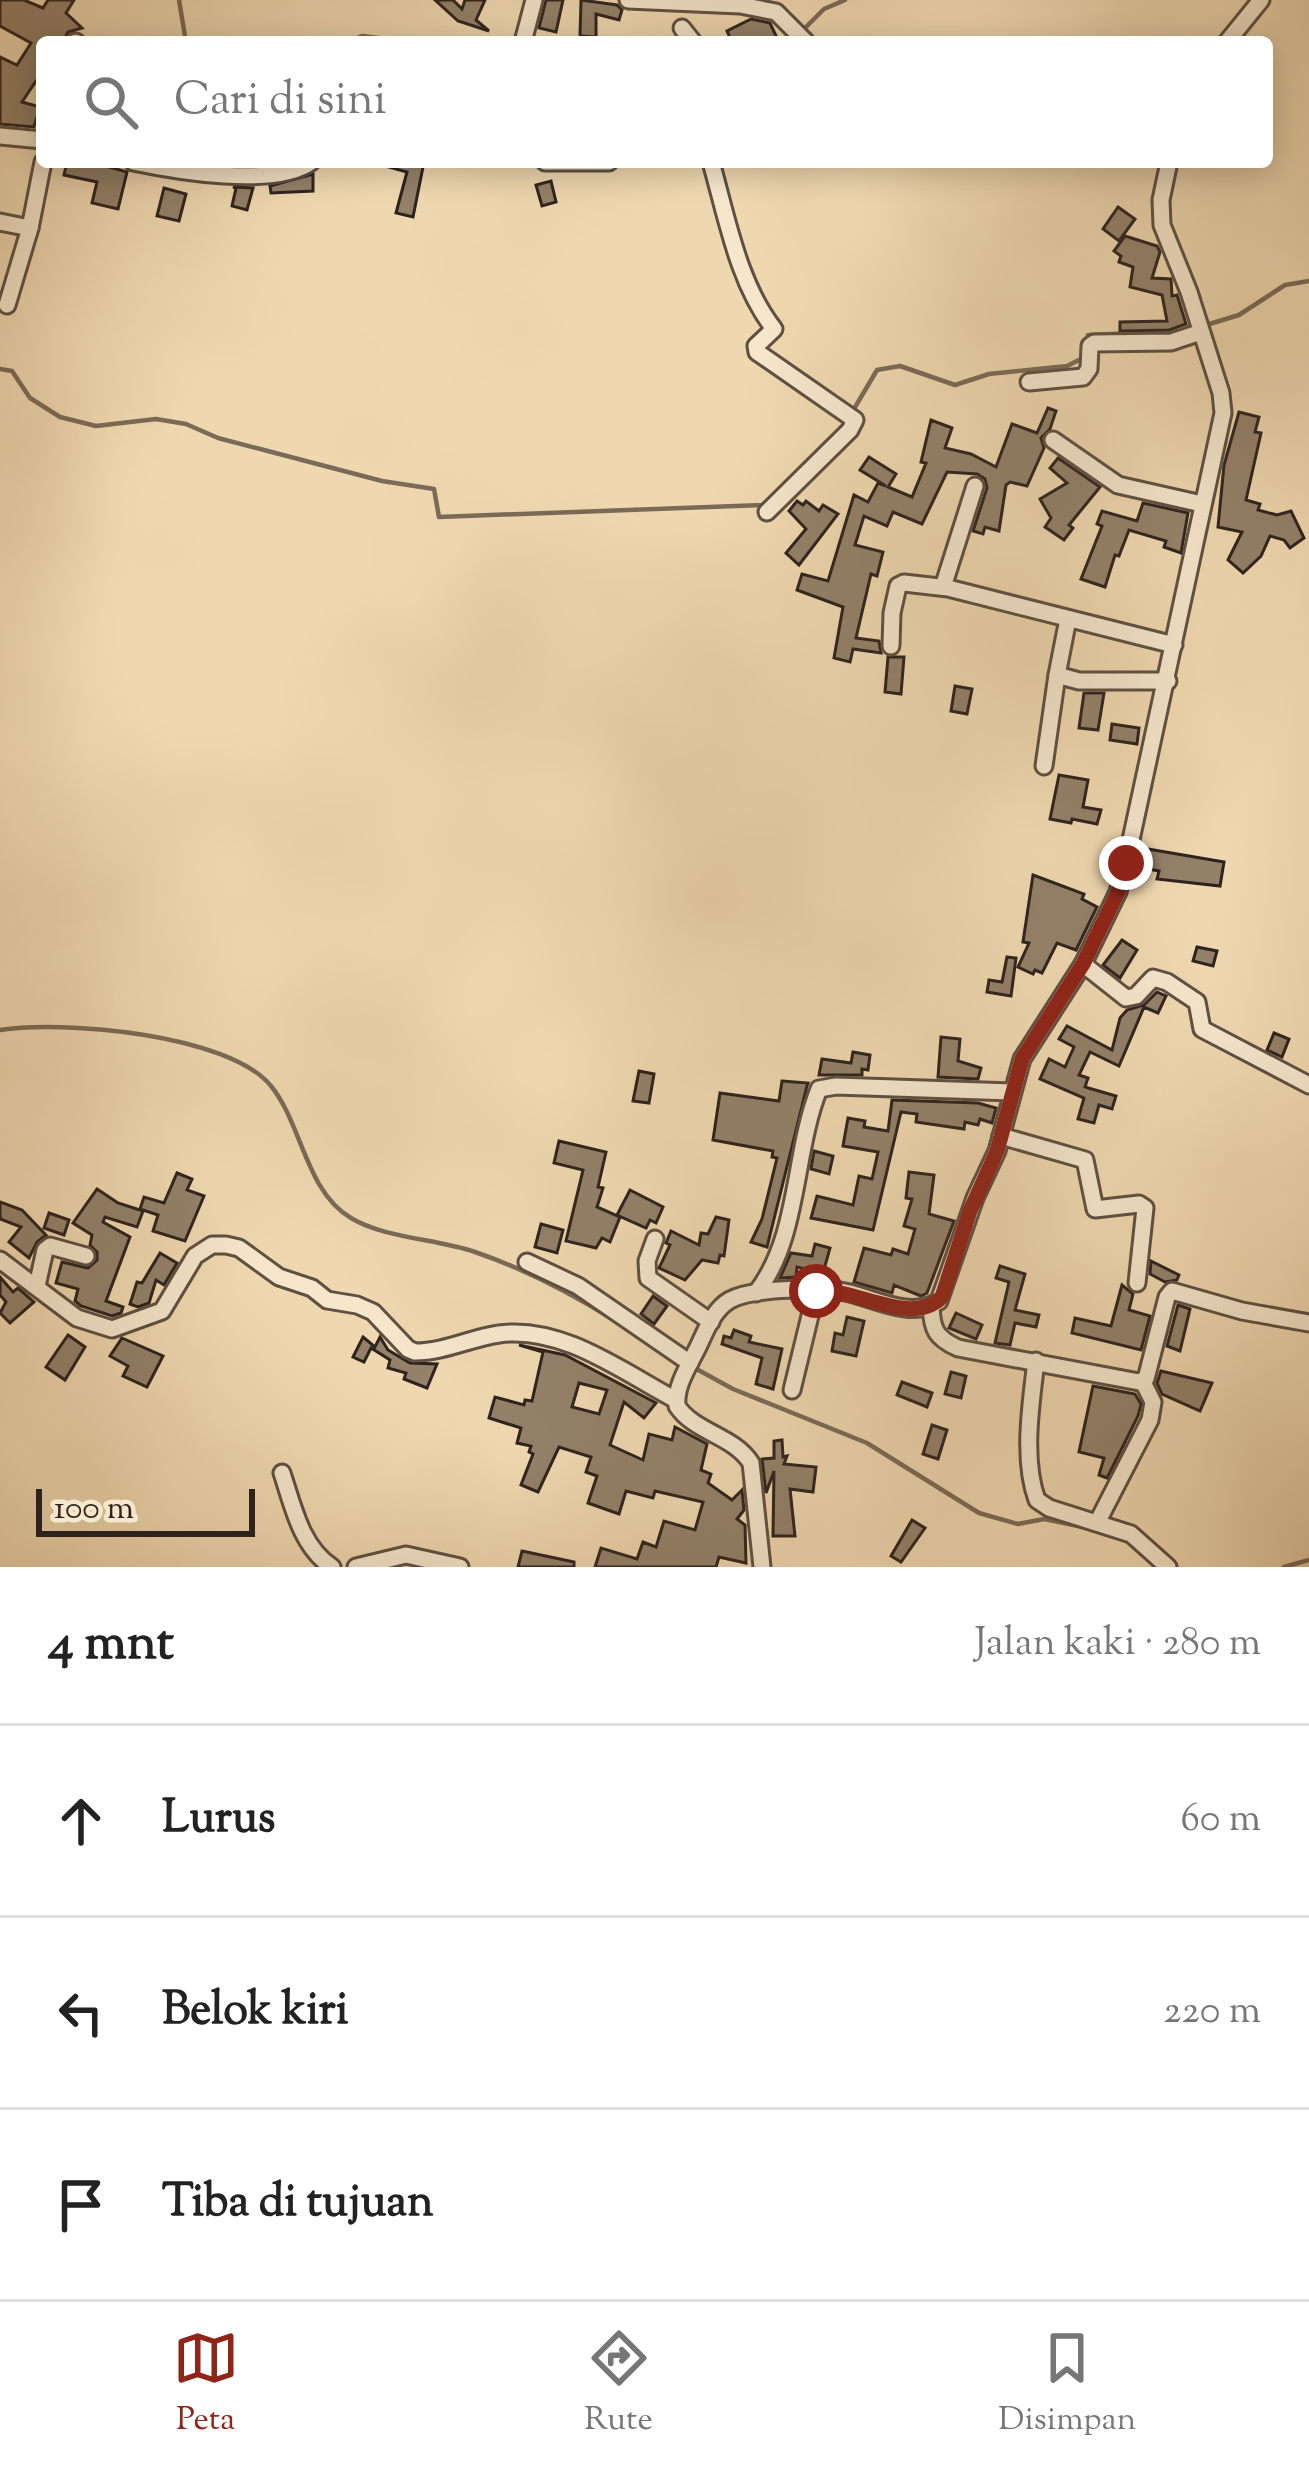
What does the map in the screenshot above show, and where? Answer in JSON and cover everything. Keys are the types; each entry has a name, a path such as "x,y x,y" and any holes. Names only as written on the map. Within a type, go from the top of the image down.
{"street":[{"path":"525,36 534,0"},
{"path":"628,0 740,5 776,13 800,36"},
{"path":"1232,36 1262,0"},
{"path":"0,136 36,139"},
{"path":"7,305 42,168"},
{"path":"215,168 288,172 297,168"},
{"path":"713,168 738,258 761,314 774,329 756,346 757,352 855,420 767,512"},
{"path":"1143,1382 958,1348 932,1328 931,1306 946,1288 1032,1038 1083,964 1118,892 1168,681 1223,407 1187,285 1162,225 1168,168"},
{"path":"0,222 30,228"},
{"path":"1029,382 1082,377 1094,344 1171,342 1199,329"},
{"path":"1053,440 1118,485 1202,504"},
{"path":"943,586 975,486"},
{"path":"891,646 892,613 898,586 904,583 943,586 1174,645"},
{"path":"1044,766 1069,619"},
{"path":"1057,675 1079,681 1168,681"},
{"path":"1083,964 1126,998 1136,996 1153,978 1167,982 1197,1002 1202,1029 1309,1085"},
{"path":"756,1293 767,1280 781,1243 819,1089 1012,1092"},
{"path":"1001,1136 1084,1160 1096,1208 1143,1206 1147,1219 1137,1283"},
{"path":"655,1239 647,1261 648,1278 711,1322"},
{"path":"0,1260 77,1318 112,1329 162,1311 195,1256 212,1245 226,1245 239,1248 278,1277 307,1285 327,1300 373,1312 415,1352 493,1335 528,1334 577,1347 676,1400 686,1417 741,1450 751,1463 761,1567"},
{"path":"37,1286 50,1246 86,1256"},
{"path":"526,1262 578,1286 690,1363"},
{"path":"676,1400 711,1322 728,1302 756,1293 816,1291 847,1292 909,1309 931,1306"},
{"path":"792,1390 816,1291"},
{"path":"1098,1521 1150,1420 1153,1402 1143,1382 1172,1291 1242,1311 1309,1322"},
{"path":"1036,1361 1030,1408 1034,1495 1049,1508 1131,1534 1168,1567"},
{"path":"282,1473 305,1537 332,1567"},
{"path":"356,1567 406,1555 460,1567"}],"building":[{"path":"0,0 24,0 43,8 48,0 74,0 66,13 82,28 66,36 36,36 36,81 22,102 36,106 34,127 0,124 0,57 17,65 31,43 0,26"},
{"path":"435,0 453,0 462,9 465,0 485,0 476,20 489,31 458,21"},
{"path":"546,0 563,0 556,32 539,28"},
{"path":"581,0 617,5 622,10 619,20 596,14 596,36 580,36"},
{"path":"751,19 770,23 776,36 729,36 727,31"},
{"path":"66,168 127,172 118,209 92,203 97,182 64,175"},
{"path":"392,168 423,168 413,217 396,213 407,172"},
{"path":"313,174 313,191 271,193 270,186"},
{"path":"551,181 556,202 542,206 536,185"},
{"path":"233,187 253,188 247,210 232,206"},
{"path":"164,188 186,194 179,221 157,216"},
{"path":"1118,207 1135,219 1119,241 1103,229"},
{"path":"1125,236 1157,246 1160,252 1152,278 1171,279 1172,296 1177,295 1186,324 1169,330 1120,331 1120,322 1167,321 1162,295 1130,287 1133,267 1119,262 1121,256 1114,251"},
{"path":"1048,408 1056,411 1041,438 1044,448 1027,486 1006,485 999,531 985,527 983,534 973,531 987,488 985,479 977,474 947,472 922,524 893,512 887,526 864,516 855,545 883,552 877,576 871,574 856,638 879,641 881,653 853,649 850,662 834,658 843,607 797,590 802,574 828,581 854,495 868,502 878,483 886,486 860,470 869,457 896,474 888,487 912,497 926,463 921,462 931,420 952,428 945,448 996,467 1012,424 1037,433"},
{"path":"1239,412 1259,417 1255,432 1261,433 1246,500 1260,504 1258,510 1277,515 1291,511 1304,538 1290,548 1284,540 1270,536 1261,556 1243,573 1228,560 1242,532 1218,527 1224,465"},
{"path":"1058,458 1100,487 1069,525 1073,528 1064,540 1045,527 1051,518 1040,499 1067,483 1050,468"},
{"path":"797,501 803,505 806,501 819,511 823,505 838,514 799,565 786,553 806,529 789,511"},
{"path":"1143,503 1188,513 1181,553 1164,547 1166,541 1129,530 1105,587 1081,579 1102,526 1097,524 1102,511 1137,521"},
{"path":"888,657 904,657 901,694 885,692"},
{"path":"955,686 972,689 967,714 951,711"},
{"path":"1084,693 1104,693 1098,730 1079,728"},
{"path":"1112,724 1139,728 1137,744 1110,740"},
{"path":"1059,775 1088,780 1083,807 1101,810 1097,824 1050,819"},
{"path":"1148,849 1224,862 1220,886 1157,879 1159,871 1143,868"},
{"path":"1033,875 1084,894 1082,899 1097,907 1076,950 1057,943 1042,973 1035,970 1033,974 1018,967 1029,943 1023,942"},
{"path":"1122,940 1137,950 1120,978 1103,965"},
{"path":"1197,947 1217,951 1213,966 1193,961"},
{"path":"1007,957 1016,958 1011,996 987,992 989,980 1002,982"},
{"path":"1157,992 1166,996 1158,1013 1144,1007 1119,1066 1090,1052 1079,1075 1088,1078 1085,1087 1116,1096 1112,1109 1099,1105 1094,1123 1078,1119 1084,1098 1040,1079 1049,1059 1065,1067 1074,1047 1059,1039 1067,1026 1112,1050 1120,1018"},
{"path":"1274,1033 1289,1039 1282,1057 1267,1050"},
{"path":"941,1037 960,1039 958,1061 981,1068 978,1079 938,1077"},
{"path":"853,1052 870,1055 868,1070 862,1069 862,1075 819,1075 822,1059 851,1063"},
{"path":"639,1071 654,1074 649,1103 633,1101"},
{"path":"782,1081 808,1083 767,1247 751,1242 762,1219 777,1158 772,1157 773,1151 713,1140 720,1093 779,1101"},
{"path":"892,1100 978,1103 996,1108 992,1123 965,1122 964,1129 916,1122 917,1114 901,1112 873,1230 811,1218 817,1196 853,1205 859,1176 872,1179 878,1152 843,1146 848,1118 865,1121 864,1127 888,1131"},
{"path":"559,1141 606,1152 597,1207 620,1217 610,1242 602,1238 596,1248 566,1241 583,1170 554,1163"},
{"path":"814,1151 833,1156 829,1174 811,1169"},
{"path":"909,1172 934,1175 929,1214 954,1221 927,1293 921,1296 894,1285 892,1293 854,1282 864,1248 908,1254 915,1229 904,1226 912,1199 906,1198"},
{"path":"177,1173 192,1179 187,1190 204,1196 185,1241 153,1231 158,1215 140,1209 144,1197 164,1203"},
{"path":"97,1189 143,1211 137,1227 105,1217 103,1222 130,1237 106,1301 123,1307 112,1316 81,1306 75,1301 78,1289 56,1283 62,1262 88,1268 97,1260 90,1245 92,1235 73,1223"},
{"path":"630,1190 663,1207 656,1223 650,1220 646,1228 617,1215"},
{"path":"0,1202 22,1210 46,1235 29,1258 9,1242 21,1227 0,1219"},
{"path":"49,1213 69,1220 64,1235 44,1228"},
{"path":"716,1217 729,1220 724,1256 720,1255 718,1263 702,1260 685,1280 659,1268 671,1231 699,1245 701,1233 708,1234"},
{"path":"541,1224 563,1230 557,1253 535,1247"},
{"path":"815,1244 830,1248 823,1273 797,1267 796,1277 780,1278 791,1253 812,1256"},
{"path":"160,1253 177,1263 164,1285 156,1280 149,1303 130,1304 137,1282 142,1283"},
{"path":"1151,1261 1179,1275 1177,1280 1165,1282 1150,1274"},
{"path":"1000,1266 1025,1274 1015,1310 1039,1315 1036,1327 1015,1323 1010,1345 995,1343 1009,1282 996,1278"},
{"path":"0,1277 13,1292 18,1288 34,1302 10,1323 0,1313 6,1302 0,1295"},
{"path":"1122,1285 1133,1294 1129,1310 1150,1316 1141,1350 1072,1333 1075,1318 1111,1326"},
{"path":"653,1296 667,1306 654,1324 641,1314"},
{"path":"1178,1305 1190,1309 1180,1351 1167,1346"},
{"path":"956,1313 982,1325 976,1339 949,1328"},
{"path":"847,1317 864,1321 856,1356 832,1351 835,1333 843,1335"},
{"path":"734,1330 751,1336 749,1342 782,1349 773,1389 756,1384 762,1358 722,1344 724,1336 731,1338"},
{"path":"68,1335 85,1347 65,1380 46,1367"},
{"path":"363,1337 375,1347 380,1337 388,1350 410,1363 437,1364 427,1388 404,1379 406,1373 388,1368 390,1360 371,1348 364,1362 353,1357"},
{"path":"122,1338 163,1356 147,1387 123,1376 128,1366 110,1356"},
{"path":"519,1345 565,1355 656,1403 644,1418 624,1402 610,1445 643,1460 649,1434 672,1440 675,1427 707,1444 701,1470 711,1474 708,1483 732,1500 742,1490 744,1510 737,1519 745,1525 746,1563 719,1557 716,1567 595,1567 601,1548 637,1559 643,1542 656,1547 664,1521 695,1530 703,1502 655,1491 653,1498 626,1491 619,1514 588,1503 597,1476 586,1472 591,1457 559,1447 538,1492 521,1485 533,1454 531,1446 517,1443 521,1428 489,1418 495,1397 524,1405 525,1400 532,1401 543,1352","holes":["579,1383 607,1390 599,1414 572,1407"]},
{"path":"1161,1371 1212,1383 1200,1411 1162,1394 1157,1383"},
{"path":"951,1372 966,1376 961,1398 945,1394"},
{"path":"902,1382 932,1393 927,1407 897,1395"},
{"path":"1093,1386 1135,1394 1141,1404 1107,1478 1099,1475 1104,1458 1079,1452"},
{"path":"932,1425 947,1430 938,1459 923,1454"},
{"path":"782,1440 783,1457 787,1456 784,1464 816,1467 813,1492 790,1489 795,1536 773,1536 774,1471 766,1493 762,1459 774,1458 774,1441"},
{"path":"912,1520 925,1528 901,1562 891,1556"},
{"path":"522,1551 574,1562 574,1567 518,1567"}],"waterway":[{"path":"179,0 185,36"},
{"path":"802,31 824,9 845,0"},
{"path":"1206,325 1239,315 1285,285 1309,281"},
{"path":"1087,342 1088,335 1183,331"},
{"path":"851,414 877,370 900,366 955,385 989,374 1067,366 1083,358"},
{"path":"0,369 12,371 30,398 60,417 96,426 156,419 186,424 218,438 382,481 434,489 439,517 763,505 778,491"},
{"path":"0,1030 63,1027 143,1035 220,1054 250,1068 281,1102 324,1192 351,1218 379,1230 493,1259 614,1320"},
{"path":"691,1366 733,1389 867,1443 979,1513 1018,1524 1044,1519 1083,1527"},
{"path":"1284,1567 1309,1560"}],"route":[{"path":"816,1291 847,1292 909,1309 931,1306 942,1297 970,1211 997,1151 1022,1059 1083,964 1118,892 1126,863"}]}
